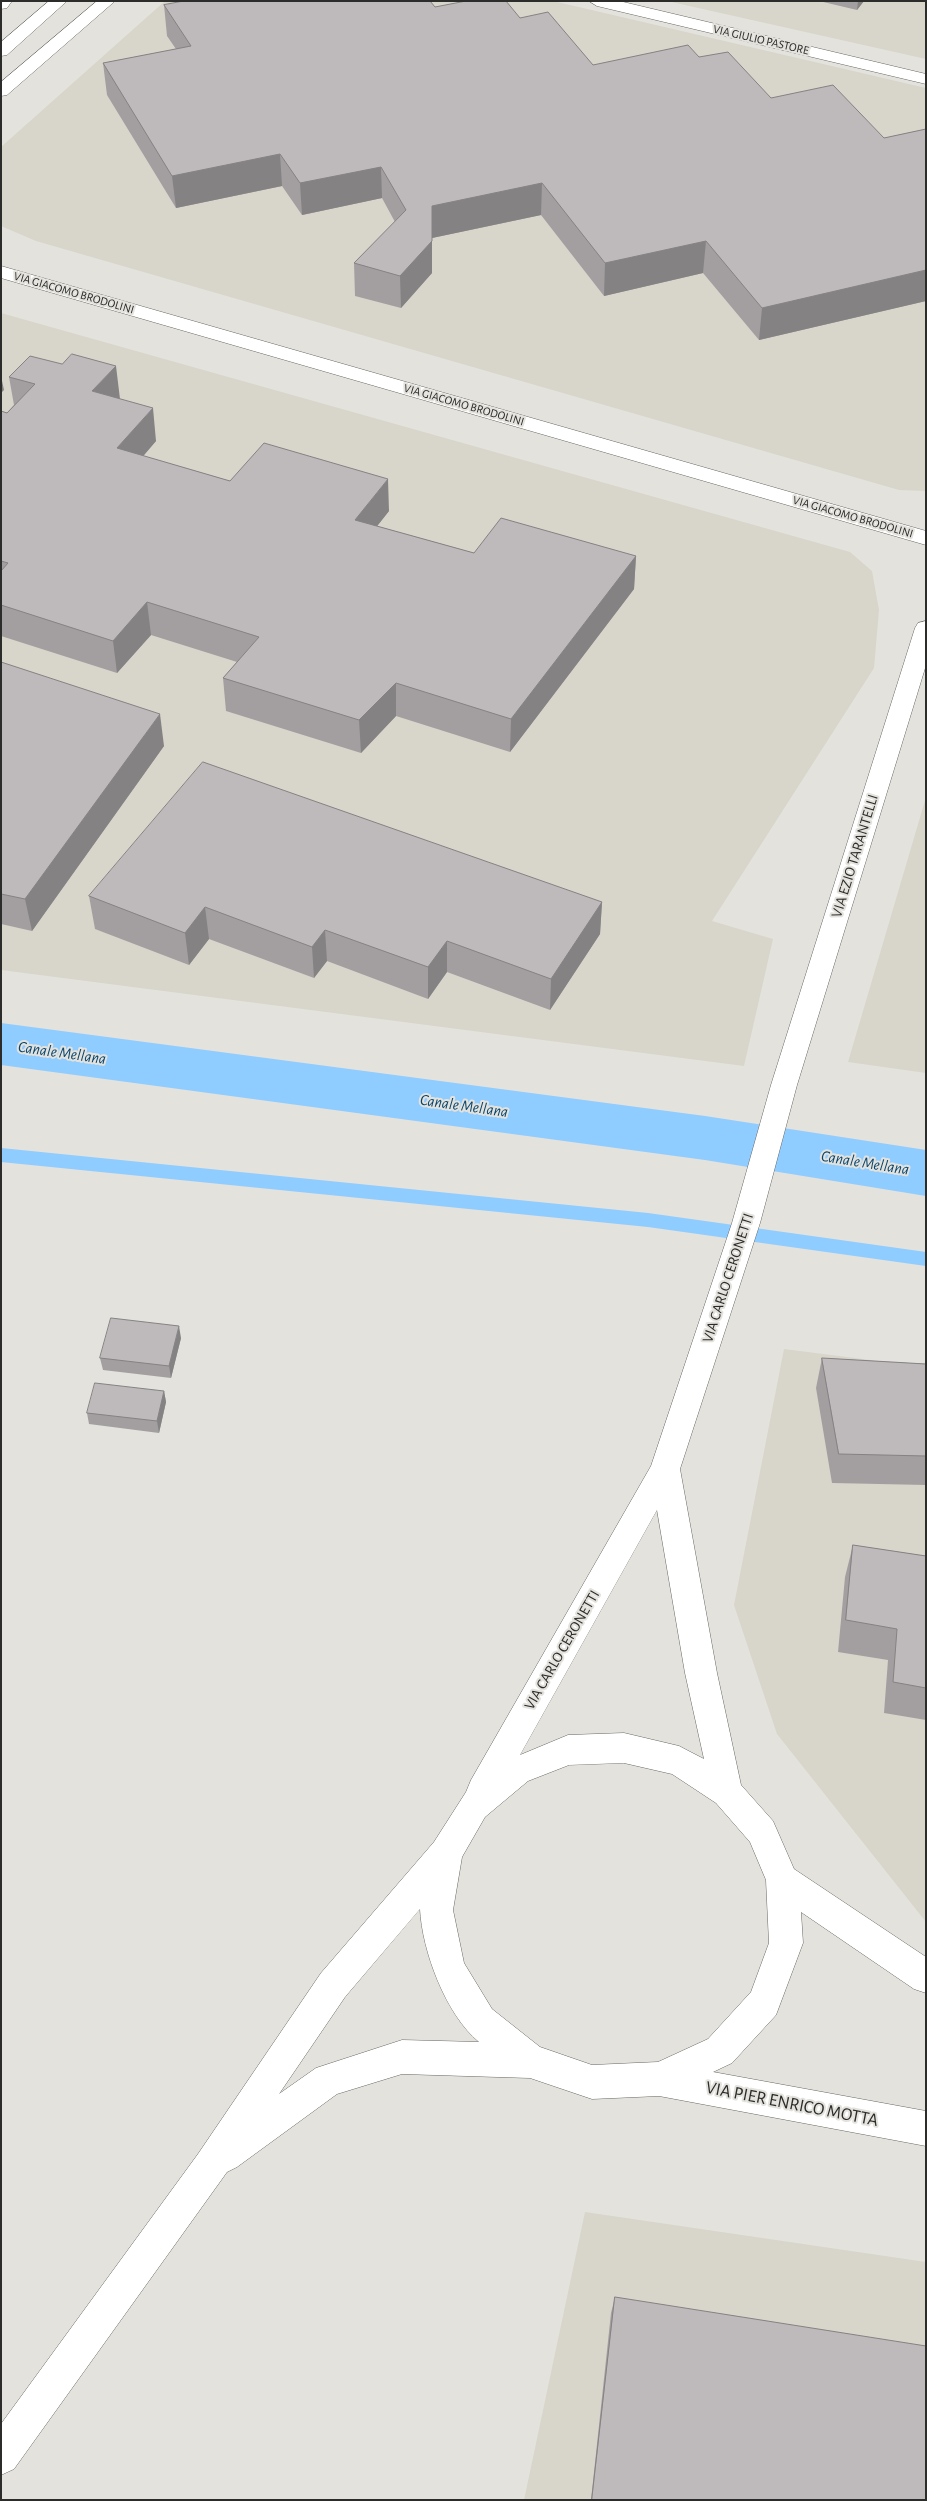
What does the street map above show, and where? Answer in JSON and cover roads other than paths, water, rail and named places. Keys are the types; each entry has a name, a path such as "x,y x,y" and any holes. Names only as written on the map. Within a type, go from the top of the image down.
{"main road":[{"path":"1,4 4,1"},
{"path":"1,52 59,1"},
{"path":"1,91 107,1"},
{"name":"VIA GIULIO PASTORE","path":"597,1 926,79"},
{"name":"VIA GIACOMO BRODOLINI","path":"1,272 926,538"},
{"name":"VIA EZIO TARANTELLI","path":"784,1085 926,628"},
{"name":"VIA CARLO CERONETTI","path":"446,1853 665,1469 746,1223 784,1085"},
{"name":"VIA CARLO CERONETTI","path":"665,1469 701,1673 727,1792"},
{"path":"210,2166 328,2080 402,2057 530,2061 592,2082 659,2079 720,2051 764,2003 786,1943 782,1880 762,1832 727,1792 678,1761 624,1748 568,1750 517,1771 474,1806"},
{"path":"446,1853 436,1910 448,1968 480,2021 530,2061"},
{"path":"1,2456 210,2166 333,1985 446,1853"},
{"path":"782,1880 926,1976"},
{"name":"VIA PIER ENRICO MOTTA","path":"659,2079 926,2130"}],"waterway":[{"name":"Canale Mellana","path":"1,1044 705,1138 926,1173"},
{"path":"1,1155 648,1220 926,1259"}]}
